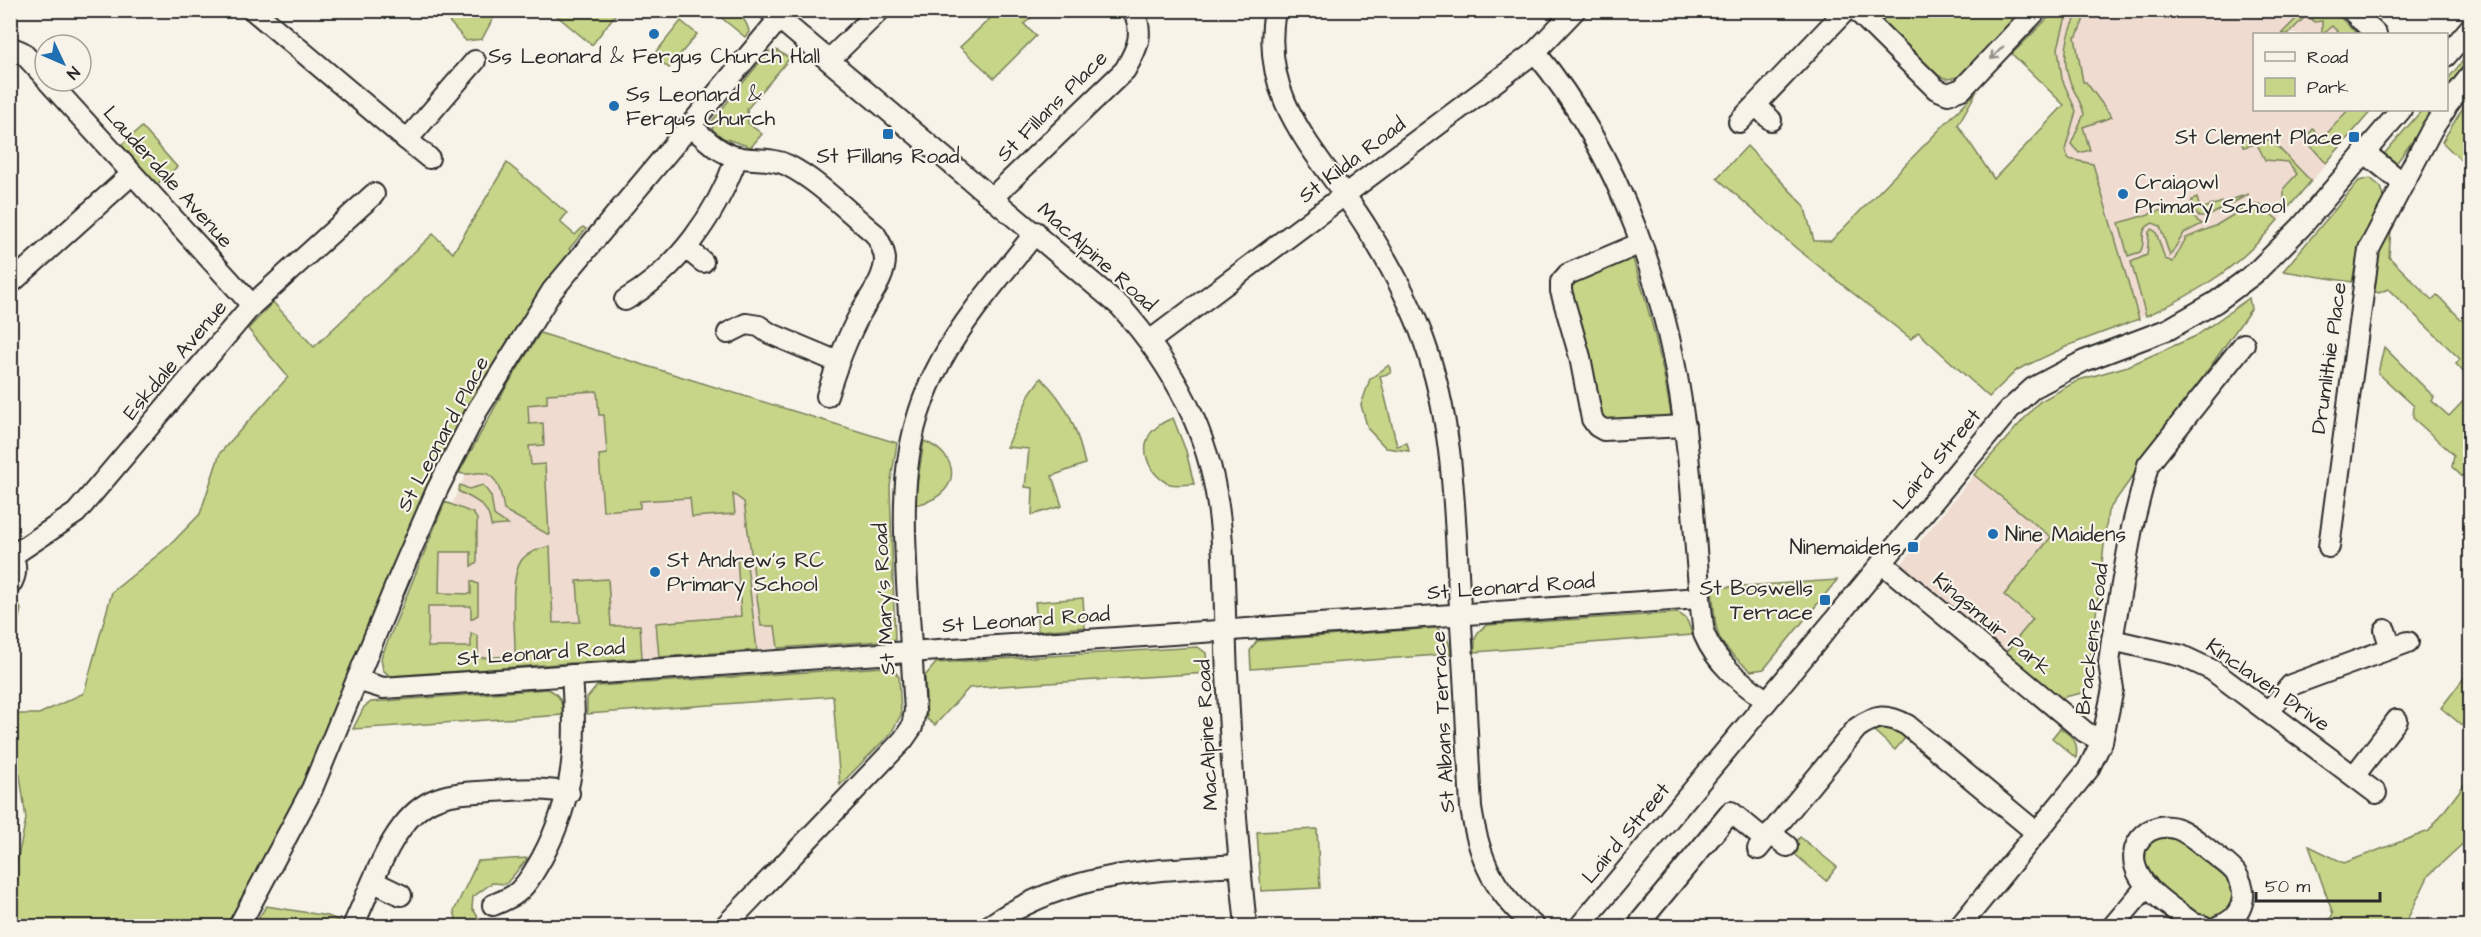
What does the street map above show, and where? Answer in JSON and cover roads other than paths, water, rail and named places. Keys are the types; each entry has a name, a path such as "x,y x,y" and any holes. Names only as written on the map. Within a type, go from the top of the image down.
{"street":[{"path":"253,10 429,158"},
{"path":"829,60 880,10"},
{"name":"St Fillans Place","path":"993,197 1125,70 1138,48 1138,21 1133,10"},
{"name":"St Albans Terrace","path":"1275,10 1272,27 1272,59 1279,90 1291,119 1345,195 1398,281 1424,341 1441,399 1452,463 1471,808 1476,841 1487,872 1504,896 1534,927"},
{"name":"St Kilda Road","path":"1151,340 1534,52 1575,10"},
{"path":"1739,122 1846,10"},
{"path":"1856,10 1936,89 1948,94 1962,89 2037,10"},
{"path":"2350,10 2375,33"},
{"name":"MacAlpine Road","path":"774,15 1036,232 1120,306 1151,340 1181,388 1202,440 1218,506 1239,865 1245,927"},
{"name":"St Leonard Place","path":"239,927 312,789 437,490 477,411 552,291 691,126 774,15"},
{"path":"2448,54 2470,28"},
{"path":"10,46 22,52 33,64"},
{"path":"1534,52 1554,76 1610,171 1641,243 1663,307 1685,426 1704,634 1712,653 1724,667 1767,701"},
{"path":"407,140 475,61"},
{"name":"Drumlithie Place","path":"2448,105 2470,76"},
{"name":"Lauderdale Avenue","path":"59,93 252,306"},
{"path":"1756,105 1771,120"},
{"name":"Laird Street","path":"1580,927 2009,410 2033,388 2084,361 2169,329 2216,302 2278,251 2400,111"},
{"name":"Drumlithie Place","path":"2329,548 2369,249 2432,129 2444,111"},
{"path":"691,126 722,151 737,157 768,158 803,174 875,234 883,246 885,261 881,277 860,314 838,362 827,396"},
{"path":"2364,152 2403,183"},
{"path":"625,300 648,287 686,248 712,210 737,157"},
{"path":"10,284 132,174"},
{"name":"Eskdale Avenue","path":"10,585 16,573 12,554 57,528 95,494 252,306 374,194"},
{"name":"St Mary's Road","path":"725,927 903,740 912,726 915,711 903,504 906,471 921,406 941,361 970,315 1036,232"},
{"path":"1641,243 1568,274 1561,282 1561,291 1580,357 1592,419 1597,426 1604,430 1685,426"},
{"path":"686,248 703,262"},
{"path":"728,333 746,324 759,326 769,333 838,362"},
{"name":"Brackens Road","path":"1960,927 2088,770 2102,741 2113,689 2109,663 2112,640 2132,528 2148,465 2244,344"},
{"name":"Kingsmuir Park","path":"1882,563 2085,732 2102,741"},
{"name":"St Leonard Road","path":"357,680 383,688 1700,598"},
{"name":"Kinclaven Drive","path":"2112,640 2182,656 2212,670 2376,793"},
{"path":"2268,712 2291,685 2395,640"},
{"path":"493,905 515,894 535,871 556,831 569,793 575,753 572,675"},
{"path":"1764,841 1857,728 1872,717 1892,717 1907,725 2037,833"},
{"path":"2354,776 2397,720"},
{"path":"353,927 397,833 412,813 433,800 454,794 548,788 569,793"},
{"path":"1647,927 1641,921 1731,812 1764,841 1787,846"},
{"path":"2203,927 2194,924 2147,886 2137,875 2133,861 2136,846 2144,834 2158,827 2174,826 2188,834 2236,873 2244,890 2241,909 2229,923 2218,927"},
{"path":"989,927 1039,898 1091,881 1140,871 1239,865"},
{"path":"374,882 401,895"},
{"path":"2113,927 2147,886"}],"place":[{"name":"Ss Leonard & Fergus Church Hall","path":"654,34"},
{"name":"Ss Leonard & Fergus Church","path":"614,106"},
{"name":"St Fillans Road","path":"888,134"},
{"name":"St Clement Place","path":"2354,137"},
{"name":"Craigowl Primary School","path":"2123,194"},
{"name":"Nine Maidens","path":"1993,534"},
{"name":"Ninemaidens","path":"1913,547"},
{"name":"St Andrew's RC Primary School","path":"655,572"},
{"name":"St Boswells Terrace","path":"1825,600"}]}
